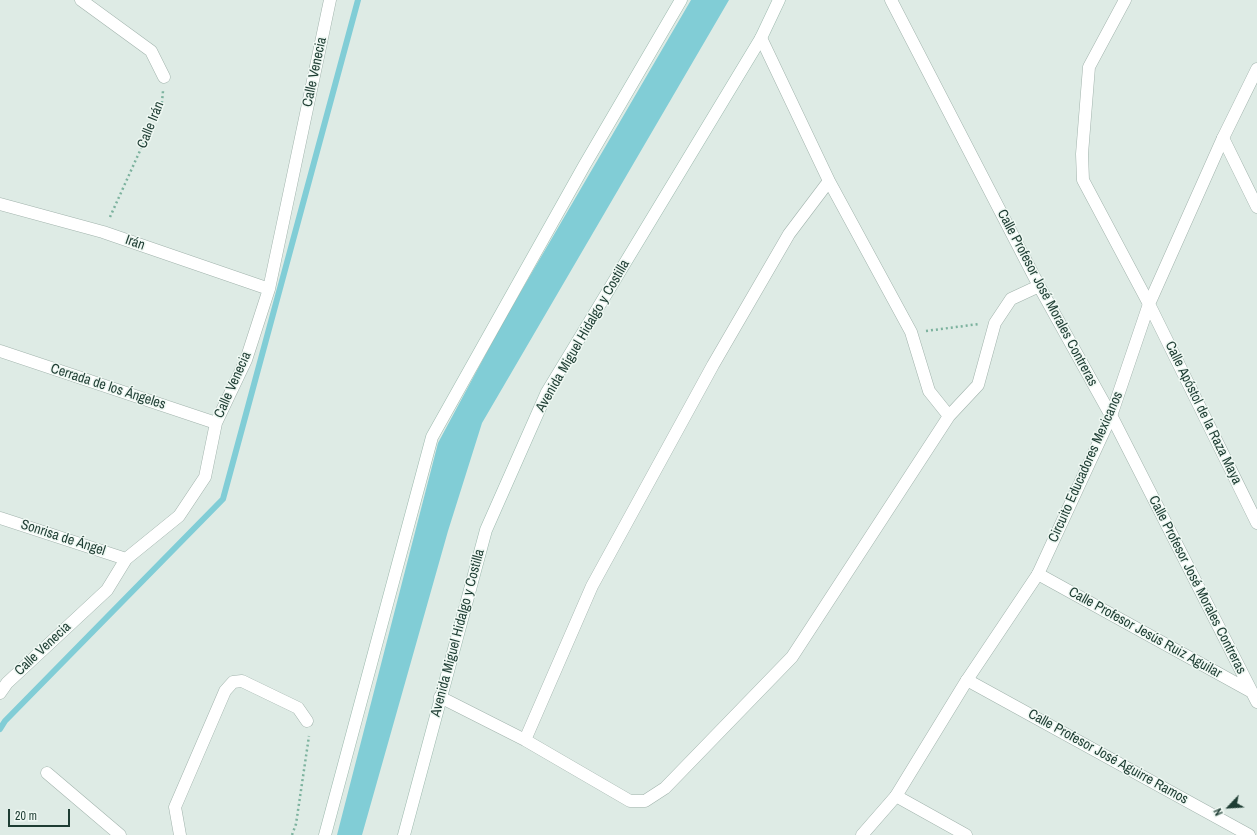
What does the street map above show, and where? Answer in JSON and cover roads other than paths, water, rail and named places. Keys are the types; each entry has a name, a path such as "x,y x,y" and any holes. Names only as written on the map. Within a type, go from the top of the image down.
{"street":[{"path":"81,0 151,51 164,77"},
{"name":"Calle Venecia","path":"2,685 107,590 126,559 179,516 205,477 216,423 246,360 269,289 330,0"},
{"path":"325,835 432,437 584,166 681,0"},
{"name":"Avenida Miguel Hidalgo y Costilla","path":"404,835 486,530 547,392 761,38 779,0"},
{"name":"Calle Profesor José Morales Contreras","path":"891,0 1039,286 1111,416 1254,697"},
{"name":"Calle Apóstol de la Raza Maya","path":"1125,0 1089,67 1082,154 1083,180 1149,304 1257,523"},
{"path":"761,38 829,181 911,332 928,391 950,416"},
{"name":"Circuito Educadores Mexicanos","path":"862,835 896,796 968,680 1038,574 1111,416 1149,304 1222,138 1257,69"},
{"path":"1222,138 1257,206"},
{"path":"525,740 592,586 713,365 789,234 829,181"},
{"name":"Irán","path":"0,204 103,232 269,289"},
{"path":"440,697 525,740 630,801 645,801 665,788 792,657 950,416 978,385 995,322 1011,299 1039,286"},
{"name":"Cerrada de los Ángeles","path":"0,351 216,423"},
{"name":"Sonrisa de Ángel","path":"0,518 126,559"},
{"name":"Calle Profesor Jesús Ruiz Aguilar","path":"1038,574 1254,697"},
{"name":"Calle Profesor José Aguirre Ramos","path":"968,680 1249,835"},
{"path":"180,835 175,807 225,691 233,682 242,681 298,708 307,721"},
{"path":"47,773 120,835"},
{"path":"896,796 966,835"}],"water":[{"path":"691,0 729,0 482,423 448,531 362,835 337,835 438,443 503,322"}],"waterway":[{"path":"0,729 5,721 223,499 358,0"}]}
